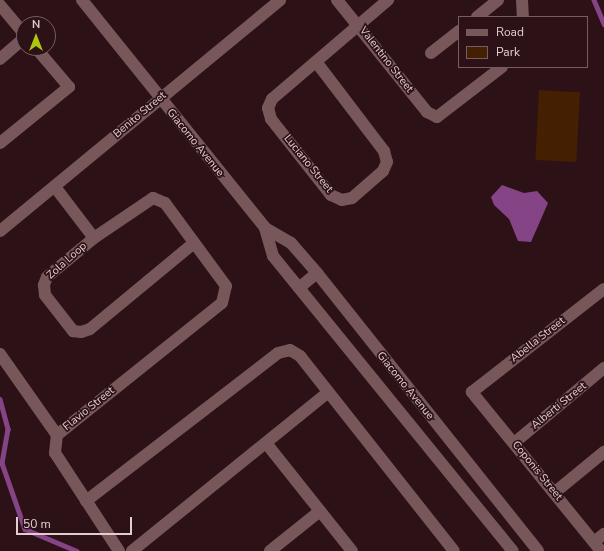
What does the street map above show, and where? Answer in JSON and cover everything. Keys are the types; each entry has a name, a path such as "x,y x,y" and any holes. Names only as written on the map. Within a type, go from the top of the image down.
{"street":[{"name":"Giacomo Avenue","path":"82,0 159,98 265,228 291,243 317,273 538,551"},
{"name":"Benito Street","path":"0,231 55,187 159,98 280,0"},
{"name":"Valentino Street","path":"337,0 427,112 437,117 501,68"},
{"name":"Luciano Street","path":"317,63 384,151 387,162 383,172 352,198 342,200 331,194 271,119 268,108 272,99 317,63 358,25 388,0"},
{"path":"478,16 498,0"},
{"path":"522,0 523,16"},
{"path":"0,5 16,24"},
{"path":"431,53 458,32"},
{"path":"0,59 16,45"},
{"path":"0,143 68,87 43,56"},
{"path":"55,187 94,238"},
{"name":"Zola Loop","path":"194,243 90,330 82,332 73,331 45,295 44,285 47,277 94,238 153,198 165,203 226,286 226,296"},
{"name":"Giacomo Avenue","path":"265,228 273,256 513,551"},
{"path":"299,288 317,273"},
{"name":"Abella Street","path":"472,392 604,289"},
{"name":"Flavio Street","path":"119,551 55,453 57,435 226,296"},
{"path":"86,501 278,353 290,350 300,356 327,393 454,551"},
{"path":"0,354 57,435"},
{"name":"Alberti Street","path":"514,443 604,368"},
{"name":"Coponis Street","path":"472,392 597,547"},
{"path":"132,551 327,393"},
{"path":"266,443 352,551"},
{"path":"554,492 604,452"},
{"path":"270,551 320,511"},
{"path":"597,547 604,534"}],"green space":[{"path":"539,90 580,92 576,162 535,160"}],"shaded area":[{"path":"502,185 524,193 537,191 548,203 531,242 518,241 509,219 494,205 491,197"}],"waterway":[{"path":"594,0 604,24"},
{"path":"0,399 8,429 2,463 25,529 77,551"}]}
